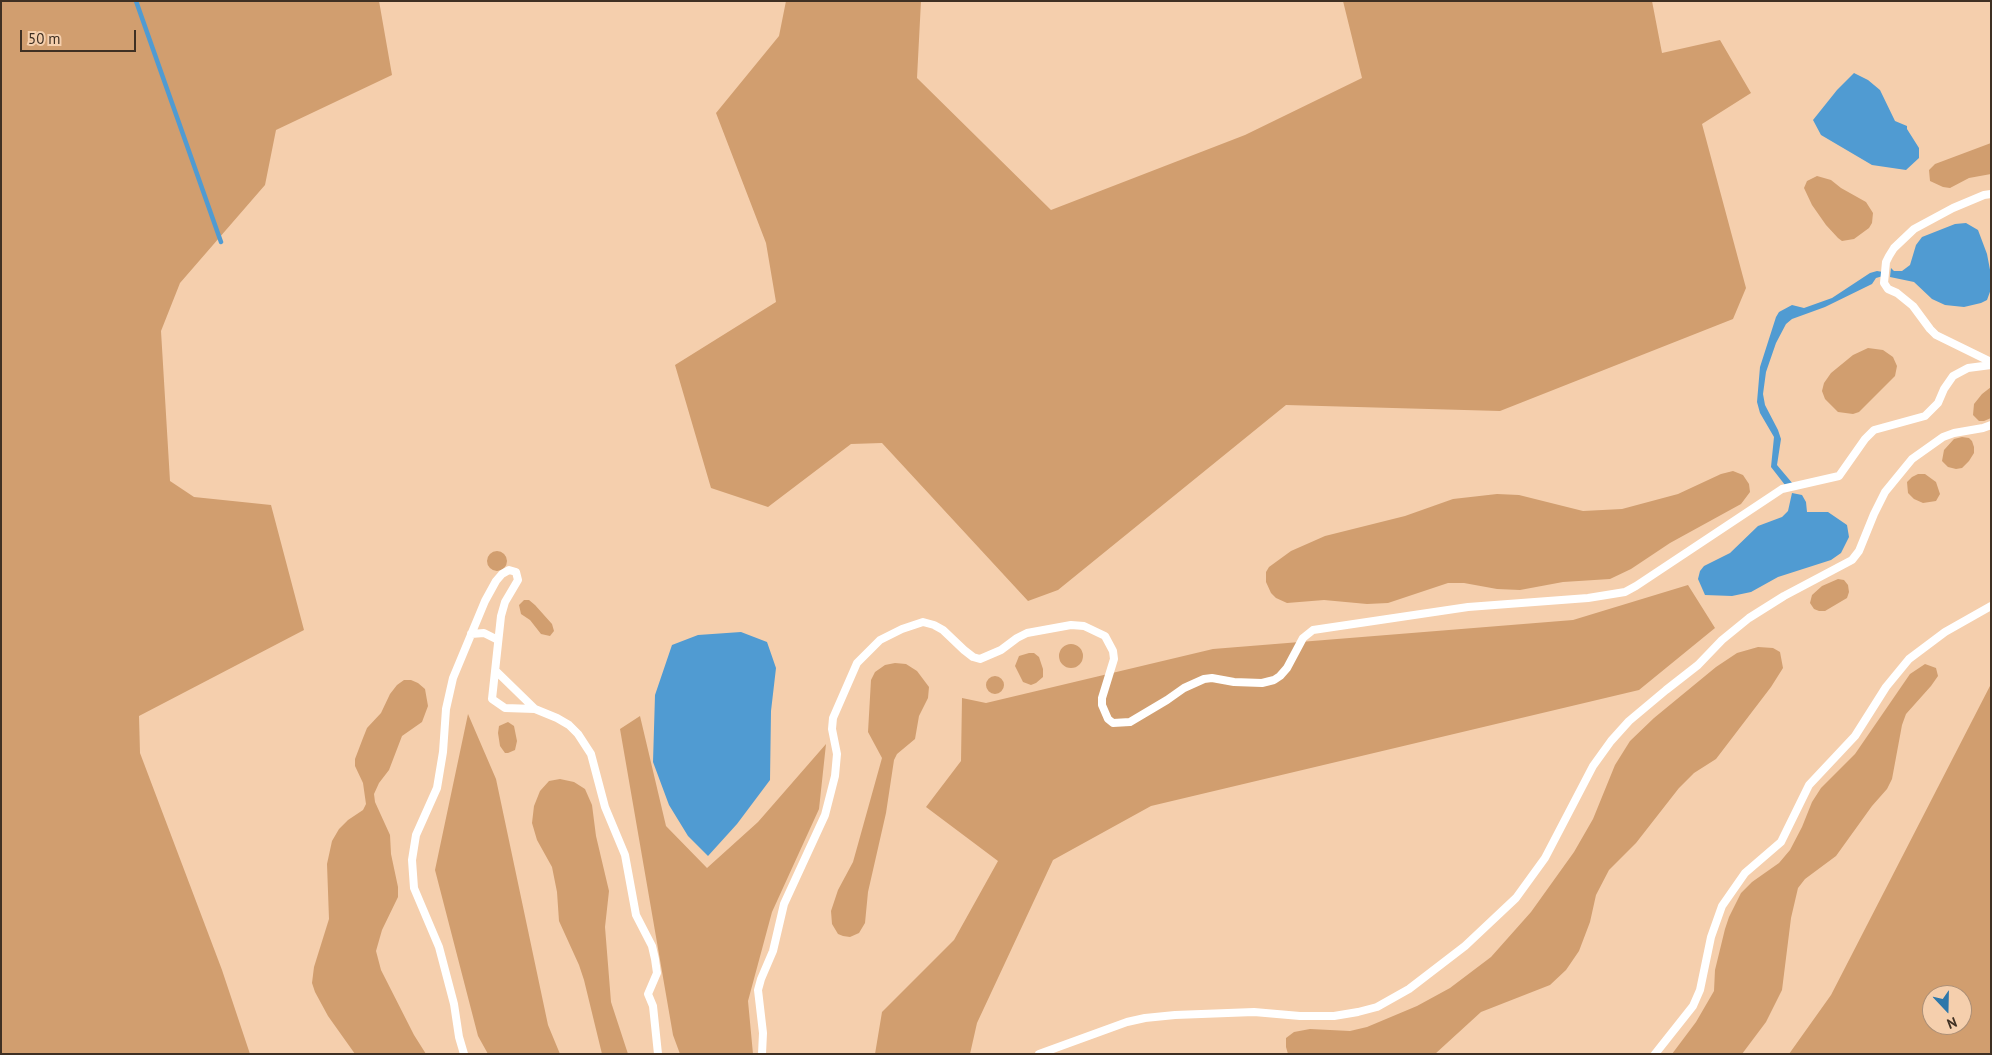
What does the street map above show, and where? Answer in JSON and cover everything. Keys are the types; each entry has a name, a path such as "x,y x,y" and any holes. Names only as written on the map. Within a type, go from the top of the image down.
{"lane":[{"path":"1991,194 1953,208 1914,229 1894,248 1889,256 1886,262 1884,283 1888,289 1897,293 1913,306 1936,335 1991,364"},
{"path":"762,1054 763,1033 758,990 761,979 774,952 784,904 826,814 835,776 837,754 832,729 833,718 857,663 880,640 902,629 923,622 943,630 964,650 973,657 980,659 1001,650 1026,633 1071,625 1084,626 1105,636 1113,652 1114,659 1102,698 1102,705 1108,720 1113,723 1130,722 1168,700 1184,688 1204,679 1212,678 1234,682 1262,683 1274,680 1287,668 1303,638 1313,630 1468,606 1588,598 1625,592 1776,493 1839,476 1865,439 1874,430 1925,416 1938,403 1946,384 1957,373 1974,366 1991,364"},
{"path":"1039,1054 1121,1024 1145,1018 1254,1012 1334,1016 1377,1007 1409,990 1465,946 1516,898 1546,858 1569,809 1593,766 1611,741 1629,721 1698,665 1722,640 1749,618 1790,593 1852,560 1859,551 1886,492 1912,459 1944,437 1958,432 1983,428 1991,424"},
{"path":"464,1054 459,1037 454,1004 439,947 414,888 412,860 418,830 437,788 443,752 449,690 479,611 502,574 513,570 517,574 518,580 504,602 492,699 506,708 535,709 557,718 573,728 588,746 594,761 605,807 624,855 636,915 652,946 656,959 656,973 648,994 654,1011 658,1054"},
{"path":"1655,1054 1693,1006 1700,990 1711,937 1722,906 1740,879 1781,842 1809,785 1855,736 1896,673 1909,659 1945,632 1991,606"},
{"path":"470,634 484,633 498,640"},
{"path":"496,671 535,709"}],"shaded area":[{"path":"1,1 379,1 392,75 276,130 265,185 180,283 161,331 170,481 194,497 271,505 304,630 139,716 140,753 222,970 250,1054 1,1054"},
{"path":"786,1 921,1 917,78 1051,210 1245,135 1362,78 1343,1 1652,1 1662,53 1720,40 1751,93 1702,124 1746,288 1733,319 1500,411 1286,405 1058,590 1028,601 882,443 851,444 768,507 711,488 675,365 776,302 766,243 716,113 779,36"},
{"path":"1991,143 1991,174 1969,178 1950,188 1930,181 1929,170 1935,164"},
{"path":"1817,176 1831,180 1866,202 1873,213 1872,223 1869,228 1854,239 1842,241 1838,238 1812,205 1804,188 1807,181"},
{"path":"1868,348 1883,350 1893,357 1897,366 1895,376 1859,412 1853,414 1838,412 1825,399 1822,391 1824,383 1831,373 1853,355"},
{"path":"1991,387 1991,418 1979,421 1973,415 1974,404"},
{"path":"1969,438 1972,441 1974,453 1962,468 1948,467 1942,461 1944,450 1954,439"},
{"path":"1733,471 1743,475 1749,484 1750,492 1741,504 1670,543 1631,569 1610,579 1563,582 1520,590 1497,589 1464,583 1448,583 1388,603 1367,604 1324,600 1287,603 1276,598 1271,593 1266,582 1266,572 1269,567 1291,551 1325,536 1405,516 1453,499 1497,494 1519,495 1583,511 1622,509 1678,494 1721,474"},
{"path":"1918,474 1925,474 1936,482 1940,494 1936,501 1923,503 1914,499 1908,493 1907,482"},
{"path":"493,551 501,551 507,557 507,565 501,571 493,571 487,565 487,557"},
{"path":"1838,579 1844,580 1848,585 1849,592 1847,598 1825,611 1814,609 1810,603 1812,595 1822,586"},
{"path":"1688,585 1715,628 1639,690 1151,806 1053,860 977,1023 970,1054 875,1054 882,1012 954,940 998,861 926,807 961,761 962,698 986,703 1213,649 1573,620"},
{"path":"524,600 529,600 535,605 552,624 554,631 550,636 541,634 530,620 521,614 519,605"},
{"path":"1071,644 1076,645 1082,651 1082,661 1076,667 1071,668 1066,667 1060,661 1059,656 1060,651 1066,645"},
{"path":"1758,647 1773,648 1780,652 1783,668 1771,687 1716,759 1694,773 1679,788 1636,843 1609,870 1596,895 1590,922 1579,951 1566,970 1550,985 1481,1012 1435,1054 1288,1054 1286,1038 1294,1032 1310,1029 1350,1031 1367,1027 1417,1006 1450,988 1491,957 1531,912 1574,852 1593,819 1615,765 1630,741 1654,718 1716,667 1737,653"},
{"path":"1034,653 1039,657 1043,669 1043,677 1031,685 1023,682 1015,666 1019,656"},
{"path":"895,663 906,664 917,671 929,687 928,698 919,716 915,739 897,754 894,760 886,813 868,892 865,923 859,933 850,937 843,936 838,934 832,924 831,911 838,890 853,862 882,758 868,732 871,680 875,672 885,665"},
{"path":"1925,664 1936,668 1938,676 1906,714 1902,725 1892,779 1887,789 1872,806 1836,856 1805,879 1798,888 1791,918 1782,990 1766,1022 1742,1054 1672,1054 1696,1022 1714,991 1715,970 1725,929 1741,893 1752,882 1779,863 1790,850 1812,802 1821,788 1855,754 1910,674"},
{"path":"991,676 999,676 1004,681 1002,692 991,694 986,689 986,681"},
{"path":"404,680 418,683 425,689 428,706 422,722 402,736 389,770 379,783 374,794 375,802 390,835 391,854 398,887 398,897 382,930 376,951 381,970 414,1035 426,1054 355,1054 328,1016 312,983 314,967 329,919 327,864 332,841 339,829 363,810 366,804 363,783 355,766 355,759 367,728 381,713 390,694"},
{"path":"1991,684 1991,1054 1789,1054 1831,995"},
{"path":"468,714 496,779 548,1025 560,1054 488,1054 478,1036 435,870"},
{"path":"640,716 666,826 707,868 758,822 826,744 819,809 772,912 748,1001 753,1054 680,1054 673,1035 620,729"},
{"path":"508,722 514,726 517,741 515,750 505,753 500,746 498,733 499,726"},
{"path":"560,779 574,782 585,789 592,805 596,836 609,891 605,927 611,1002 628,1054 602,1054 584,980 559,921 557,892 552,867 537,840 532,823 534,806 540,791 549,781"}],"water":[{"path":"1854,73 1868,80 1880,90 1895,121 1907,126 1919,148 1919,158 1906,170 1872,165 1821,135 1813,120 1837,90"},
{"path":"1966,223 1978,230 1987,254 1991,275 1991,289 1987,300 1964,307 1945,305 1932,299 1914,282 1890,277 1891,268 1894,271 1902,271 1910,265 1916,245 1922,237 1955,224"},
{"path":"1883,272 1883,276 1876,278 1872,284 1825,307 1792,319 1786,324 1776,343 1766,372 1763,394 1765,405 1781,439 1777,465 1793,484 1785,485 1771,467 1774,437 1760,413 1757,402 1760,367 1776,317 1779,312 1792,305 1804,308 1832,298 1870,273"},
{"path":"1792,493 1802,495 1806,502 1807,512 1828,512 1847,525 1849,537 1841,553 1831,560 1778,577 1751,592 1732,596 1705,595 1698,579 1700,571 1704,566 1730,553 1758,526 1782,517 1788,511"},
{"path":"741,632 767,642 776,668 771,711 770,780 737,824 708,856 688,836 669,805 653,762 655,695 672,645 698,635"}],"waterway":[{"path":"136,1 221,242"}]}
